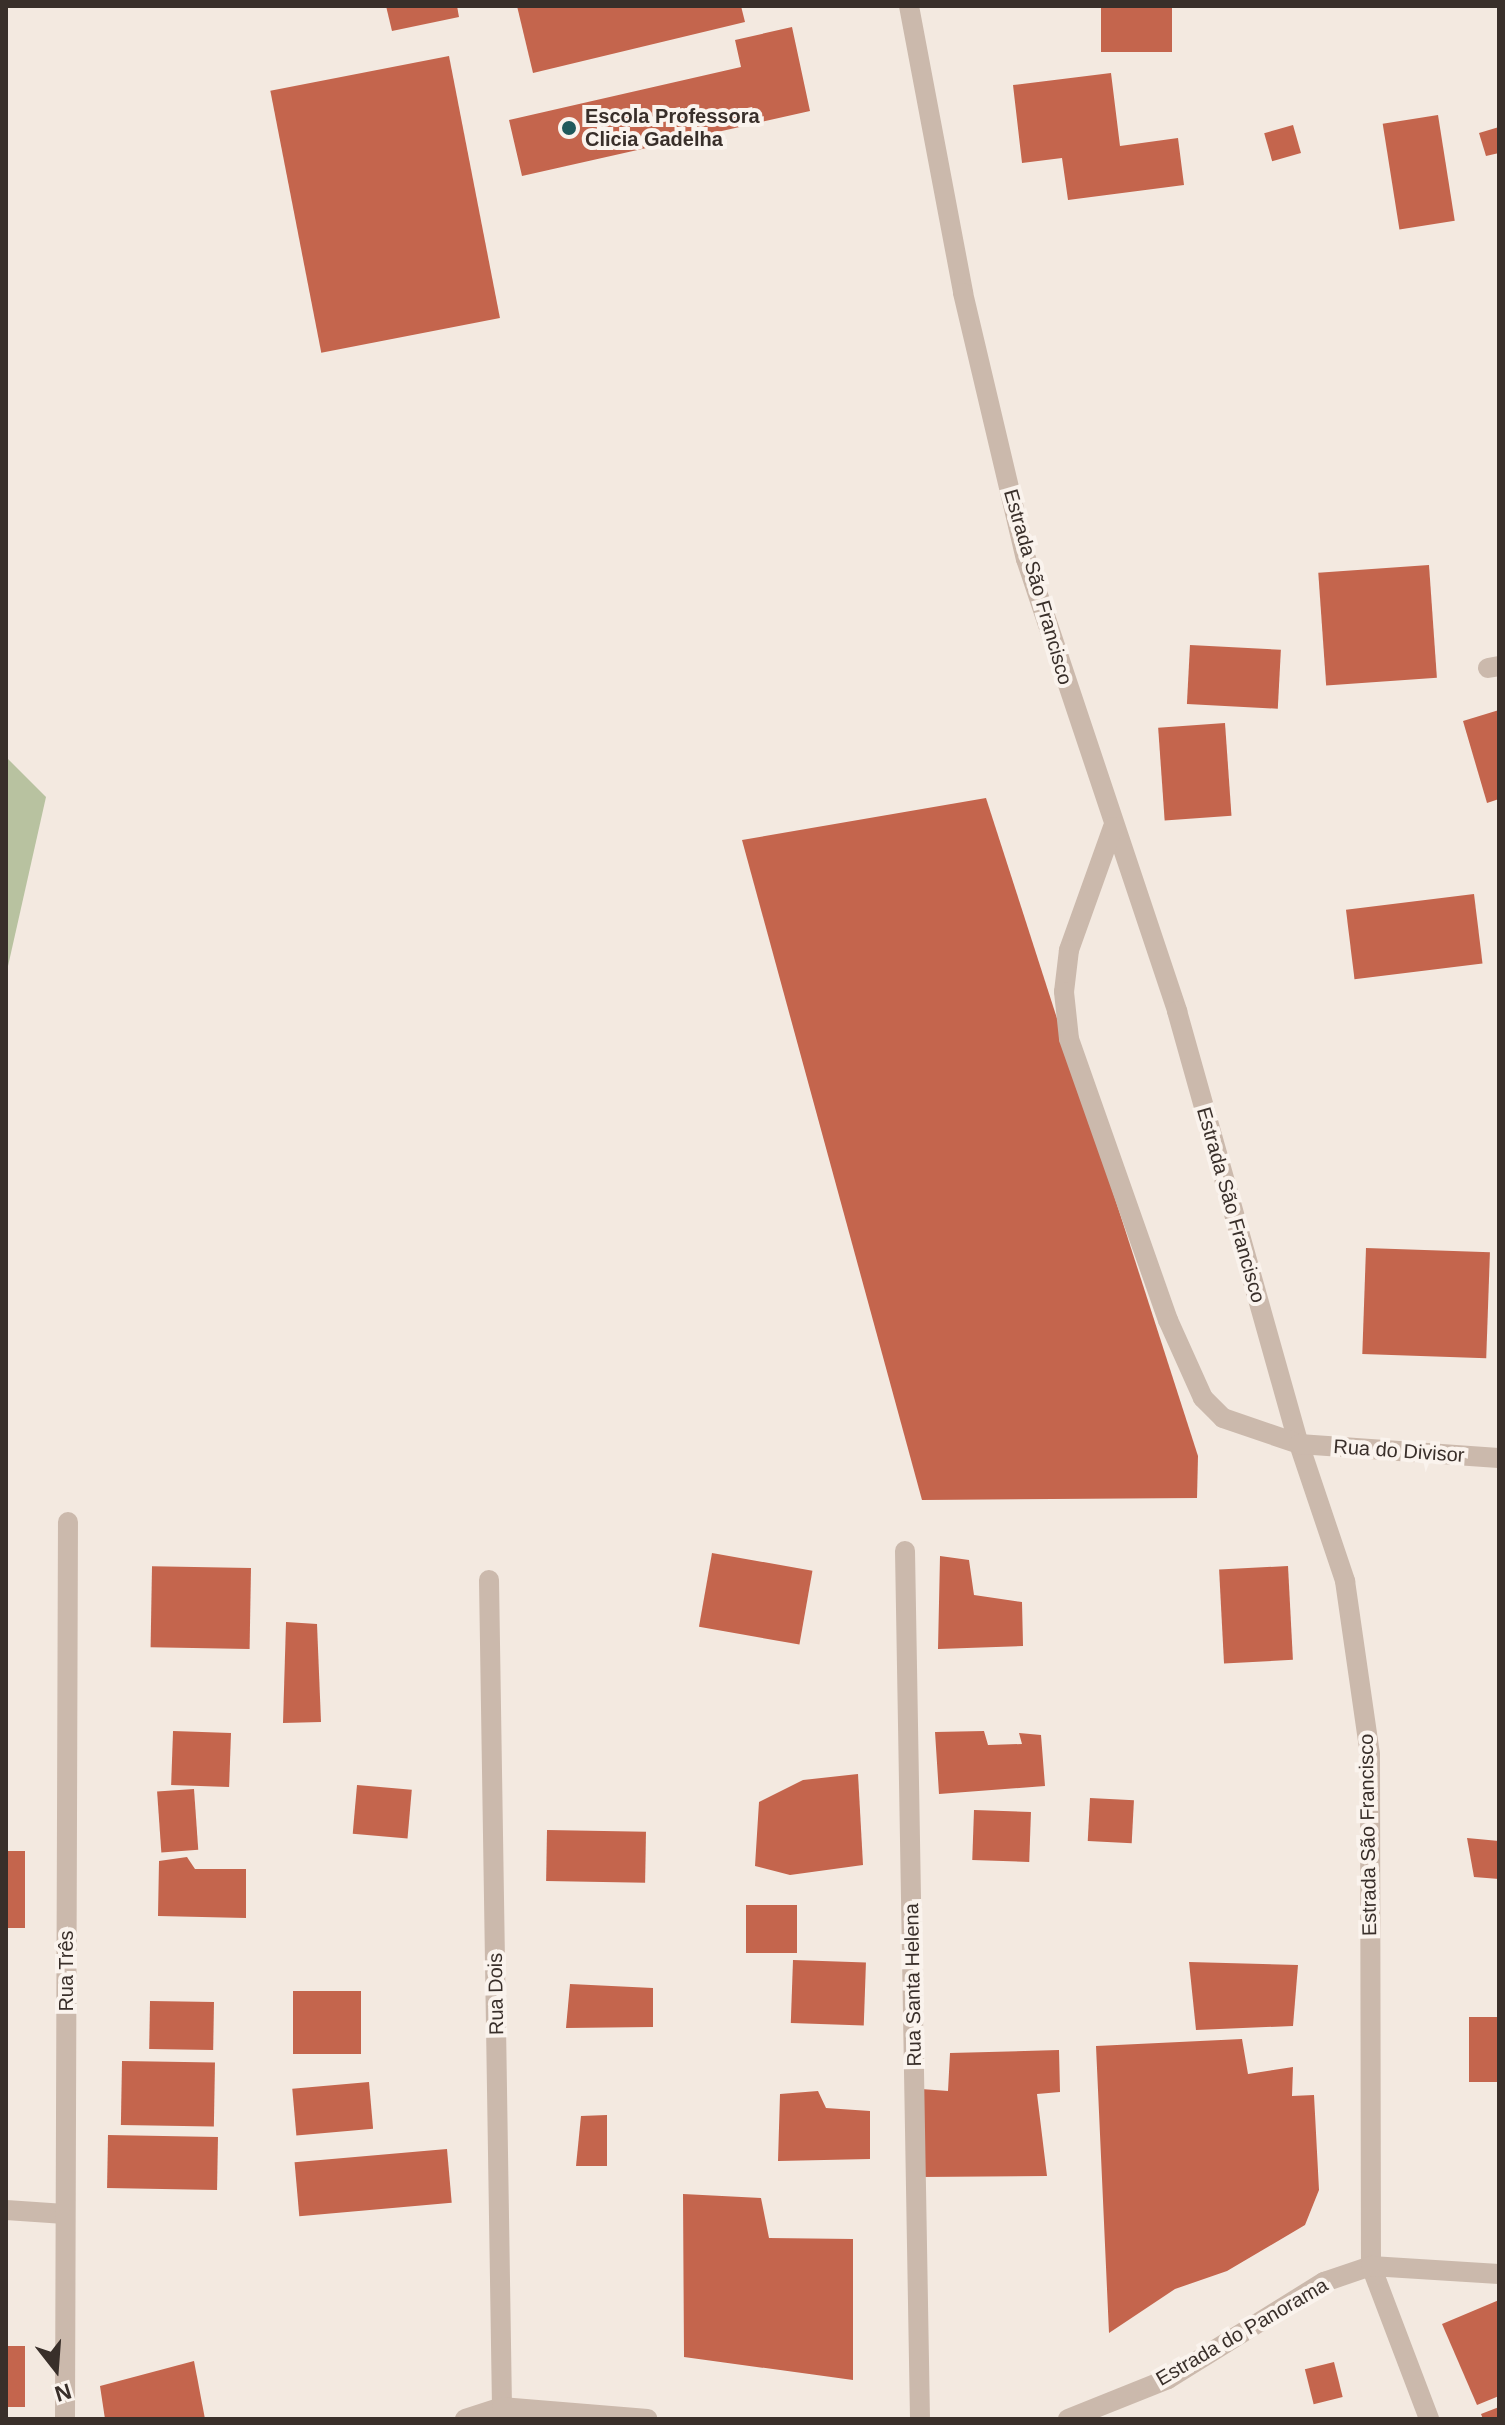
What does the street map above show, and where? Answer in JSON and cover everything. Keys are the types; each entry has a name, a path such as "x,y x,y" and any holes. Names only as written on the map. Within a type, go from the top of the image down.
{"street":[{"name":"Estrada São Francisco","path":"909,6 963,293 1026,559 1113,827 1177,1011 1299,1444 1345,1581 1370,1754 1371,2266 1429,2419"},
{"name":"Rua do Divisor","path":"1113,827 1069,950 1064,992 1069,1039 1168,1320 1203,1398 1223,1418 1299,1444 1499,1458"},
{"name":"Rua Três","path":"65,2419 68,1522"},
{"name":"Rua Santa Helena","path":"905,1551 920,2419"},
{"name":"Rua Dois","path":"489,1580 502,2407"},
{"path":"6,2210 65,2214"},
{"path":"1371,2266 1499,2274"},
{"name":"Estrada do Panorama","path":"1068,2419 1168,2379 1324,2282 1371,2266"},
{"path":"465,2419 502,2407 648,2419"}],"green space":[{"path":"6,757 46,797 6,975"}],"building":[{"path":"386,6 457,6 459,17 392,31"},
{"path":"517,6 741,6 745,22 533,73"},
{"path":"1101,6 1172,6 1172,52 1101,52"},
{"path":"792,27 810,111 522,176 509,120 741,67 735,40"},
{"path":"449,56 500,318 321,353 270,91"},
{"path":"1111,73 1120,146 1178,138 1184,185 1068,200 1062,158 1022,163 1013,85"},
{"path":"1438,115 1455,221 1399,229 1383,124"},
{"path":"1293,125 1301,153 1272,161 1264,133"},
{"path":"1499,127 1499,153 1486,156 1479,133"},
{"path":"1429,565 1437,678 1326,685 1318,573"},
{"path":"1190,645 1281,650 1278,709 1187,704"},
{"path":"1499,710 1499,799 1487,803 1463,721"},
{"path":"1225,723 1231,816 1165,820 1158,728"},
{"path":"986,798 1198,1456 1197,1498 922,1500 742,840"},
{"path":"1474,894 1483,963 1354,979 1346,910"},
{"path":"1366,1248 1490,1252 1486,1358 1362,1354"},
{"path":"712,1553 812,1571 799,1645 699,1627"},
{"path":"940,1556 969,1560 974,1595 1022,1602 1023,1646 938,1649"},
{"path":"152,1566 251,1568 250,1649 151,1647"},
{"path":"1288,1566 1293,1660 1224,1663 1219,1570"},
{"path":"286,1622 317,1624 321,1722 283,1723"},
{"path":"173,1731 231,1733 229,1787 171,1785"},
{"path":"984,1731 988,1745 1022,1744 1019,1733 1041,1735 1045,1786 939,1794 935,1732"},
{"path":"858,1774 863,1865 790,1875 755,1866 759,1802 803,1780"},
{"path":"357,1785 412,1790 408,1839 353,1834"},
{"path":"194,1789 198,1850 161,1852 157,1792"},
{"path":"1090,1798 1134,1800 1132,1843 1088,1841"},
{"path":"974,1810 1031,1812 1029,1862 972,1860"},
{"path":"547,1830 646,1832 645,1883 546,1881"},
{"path":"1467,1838 1499,1841 1499,1879 1474,1877"},
{"path":"6,1851 25,1851 25,1928 6,1928"},
{"path":"187,1857 195,1869 246,1869 246,1918 158,1916 159,1861"},
{"path":"746,1905 797,1905 797,1953 746,1953"},
{"path":"793,1960 866,1963 864,2026 791,2023"},
{"path":"1189,1962 1298,1965 1293,2026 1196,2030"},
{"path":"570,1984 653,1988 653,2027 566,2028"},
{"path":"293,1991 361,1991 361,2054 293,2054"},
{"path":"150,2001 214,2002 213,2050 149,2049"},
{"path":"1469,2017 1499,2017 1499,2082 1469,2082"},
{"path":"1242,2039 1248,2074 1293,2067 1292,2096 1314,2095 1319,2190 1305,2225 1227,2271 1175,2289 1109,2333 1096,2046"},
{"path":"1059,2050 1060,2092 1037,2094 1047,2176 920,2177 921,2089 948,2091 950,2053"},
{"path":"122,2061 215,2063 214,2127 121,2125"},
{"path":"369,2082 373,2129 296,2136 292,2089"},
{"path":"818,2091 826,2108 870,2111 870,2159 778,2161 780,2094"},
{"path":"607,2115 607,2166 576,2166 581,2116"},
{"path":"108,2135 218,2137 217,2190 107,2188"},
{"path":"447,2149 452,2203 299,2216 295,2162"},
{"path":"683,2194 761,2198 769,2238 853,2239 853,2380 684,2357"},
{"path":"1499,2300 1499,2396 1477,2405 1442,2324"},
{"path":"6,2346 25,2346 25,2407 6,2407"},
{"path":"194,2361 205,2419 105,2419 100,2386"},
{"path":"1334,2362 1343,2397 1314,2404 1305,2369"},
{"path":"1499,2407 1499,2419 1483,2419 1481,2414"}],"place":[{"name":"Escola Professora Clicia Gadelha","path":"569,128"}]}
